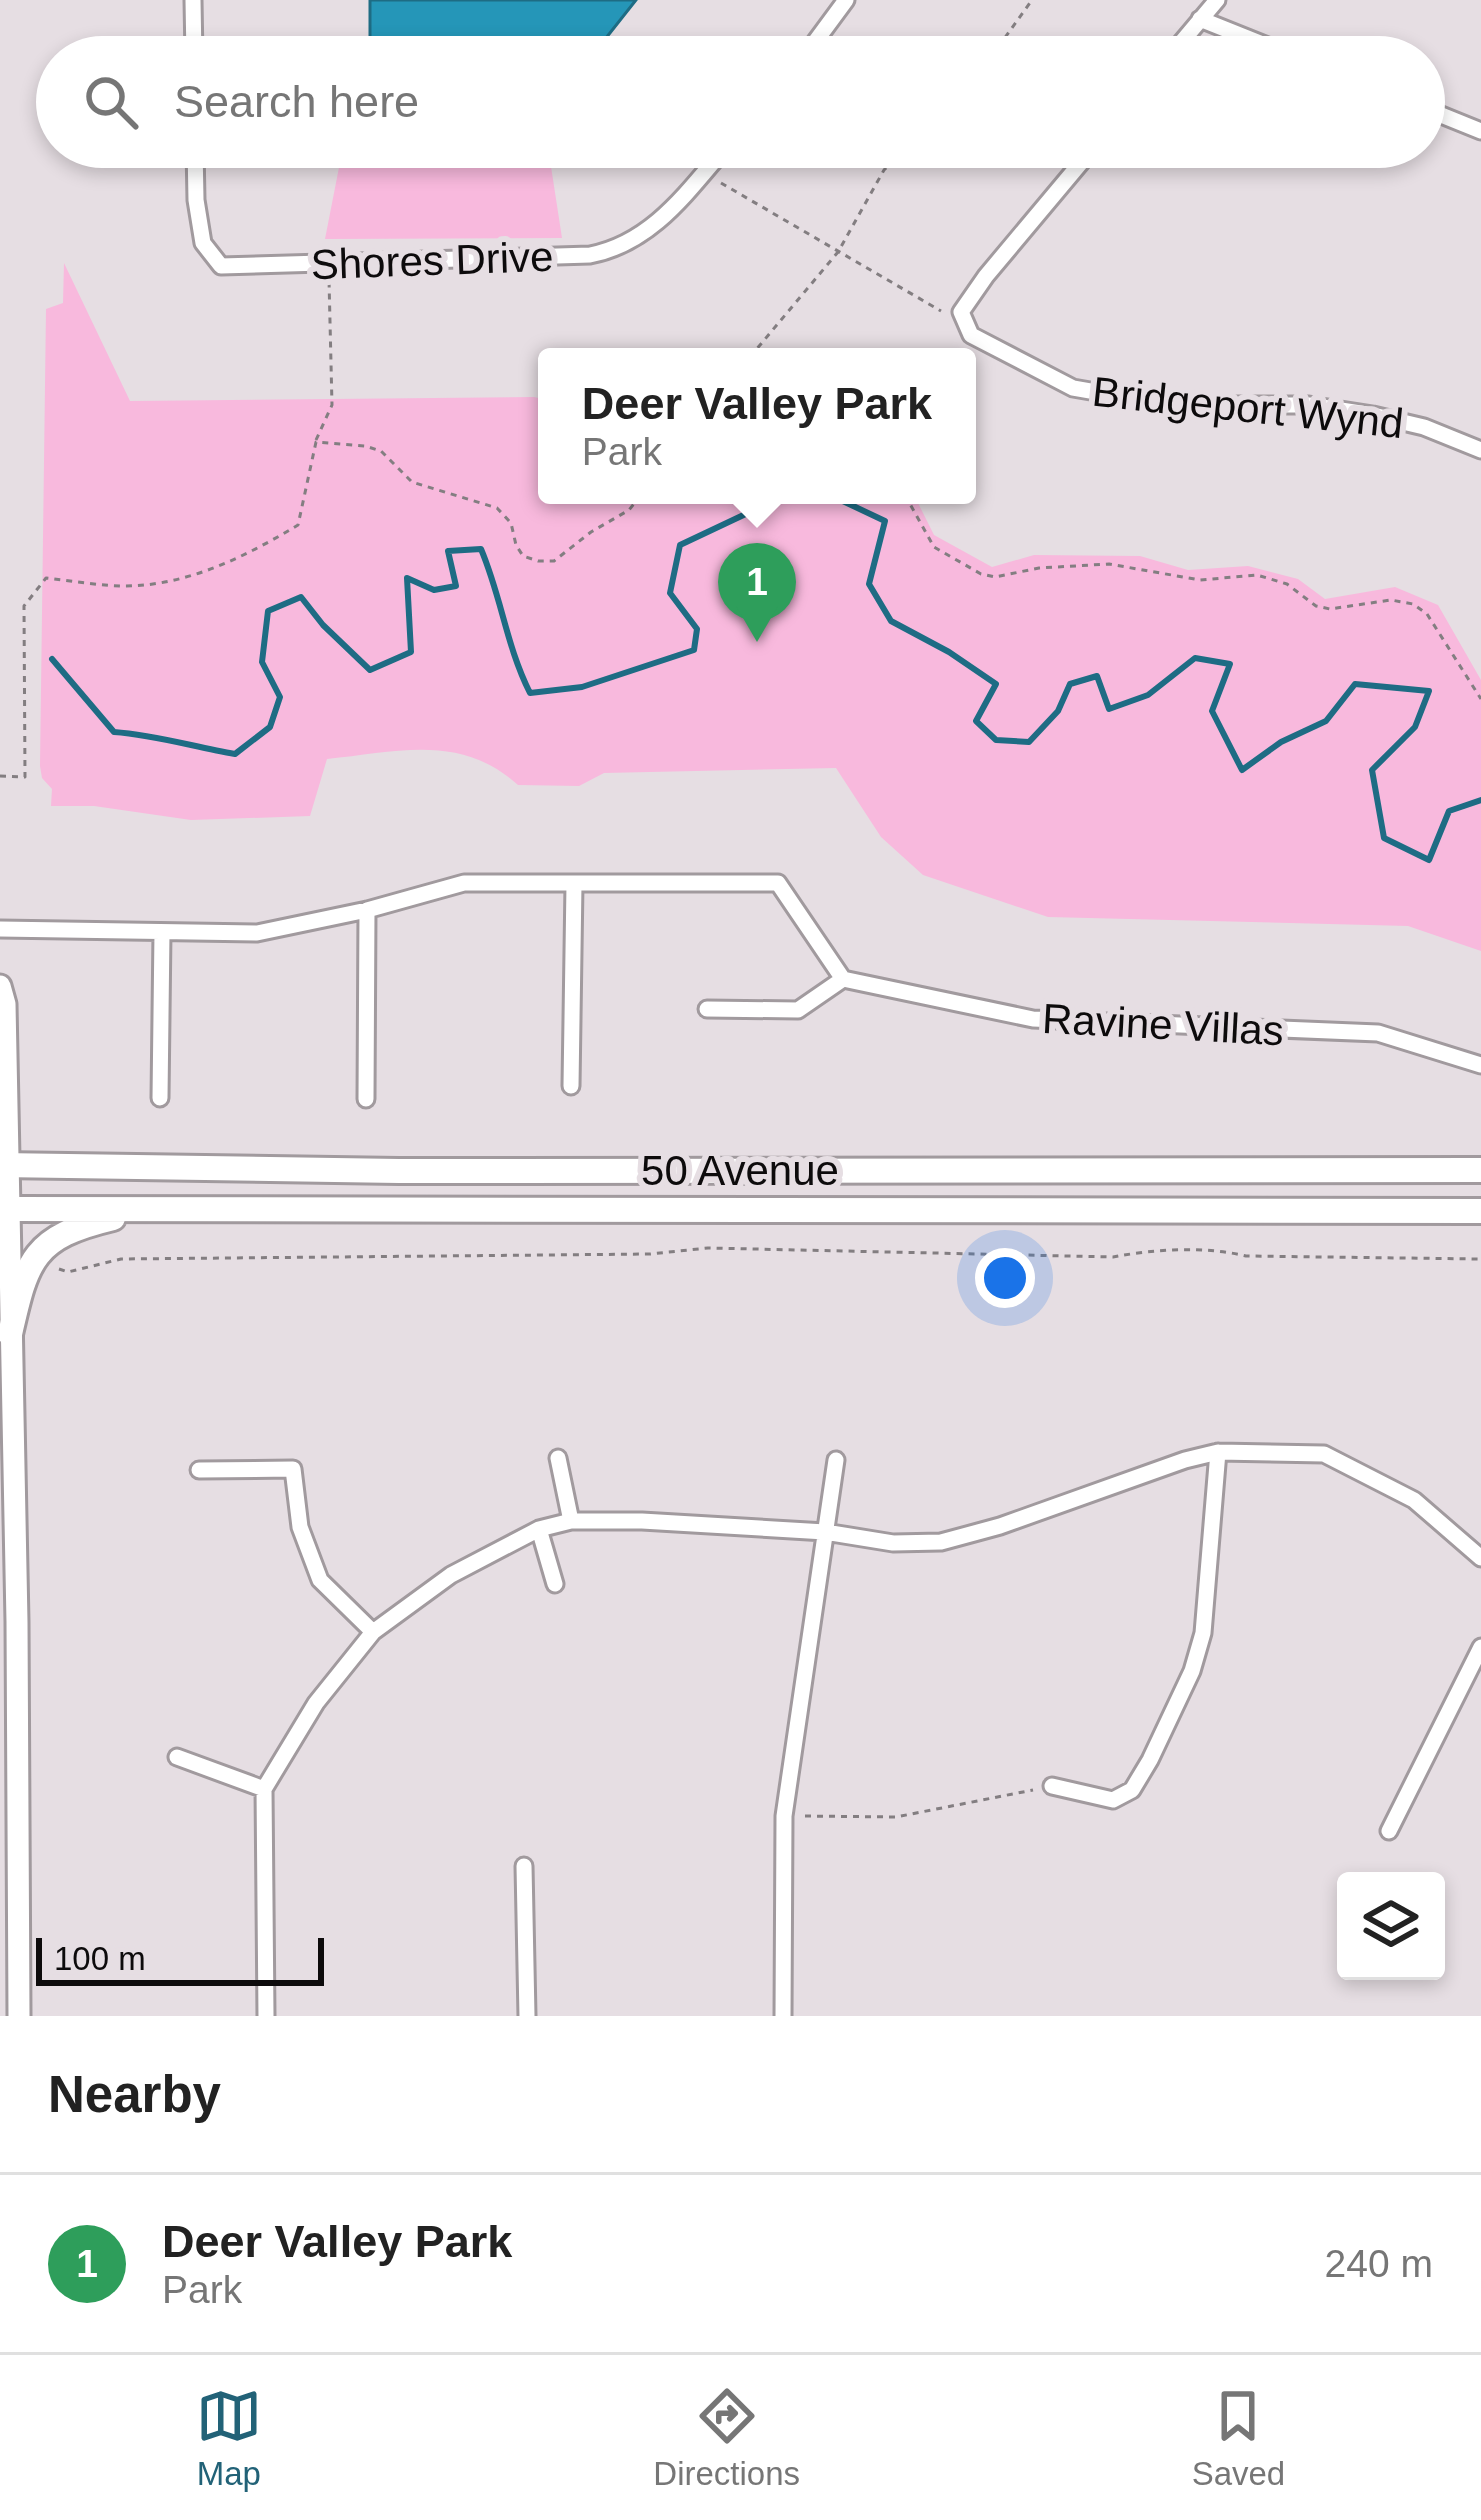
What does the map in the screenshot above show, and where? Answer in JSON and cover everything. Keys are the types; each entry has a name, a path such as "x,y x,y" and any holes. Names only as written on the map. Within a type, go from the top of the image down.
{"main road":[{"path":"0,986 5,1004 5,1209 17,1622 19,2016"},
{"name":"50 Avenue","path":"5,1165 398,1171 1481,1170"},
{"name":"50 Avenue","path":"5,1209 1481,1211"},
{"path":"10,1334 24,1275 39,1253 66,1232 152,1209"}],"street":[{"path":"193,0 194,36"},
{"path":"819,36 846,0"},
{"path":"1187,36 1216,0"},
{"path":"1200,20 1241,36"},
{"path":"1445,116 1481,131"},
{"name":"Shores Drive","path":"195,168 202,243 221,266 610,251 661,223 708,168"},
{"path":"967,326 962,312 986,277 1077,168"},
{"name":"Bridgeport Wynd","path":"967,326 971,334 1073,388 1171,405 1309,405 1424,427 1481,450"},
{"path":"0,929 256,934 464,883 778,884 843,979 798,1010 707,1010"},
{"path":"571,1086 574,884"},
{"path":"366,1099 367,910"},
{"path":"160,1098 162,932"},
{"name":"Ravine Villas","path":"843,979 1033,1019 1378,1033 1481,1065"},
{"path":"1052,1786 1113,1800 1132,1790 1150,1760 1192,1671 1204,1633 1218,1452"},
{"path":"266,2016 264,1789 316,1703 373,1632 451,1575 539,1529 571,1521 824,1532 893,1543 941,1542 1000,1526 1156,1468 1218,1452 1324,1454 1414,1500 1481,1558"},
{"path":"558,1458 571,1521"},
{"path":"783,2016 784,1816 836,1460"},
{"path":"199,1470 292,1468 300,1527 320,1580 373,1632"},
{"path":"539,1529 555,1584"},
{"path":"1389,1831 1481,1647"},
{"path":"177,1757 264,1789"},
{"path":"524,1866 527,2016"}],"path":[{"path":"1006,36 1032,0"},
{"path":"758,348 838,252 886,168"},
{"path":"704,173 967,326"},
{"path":"0,776 25,777 24,606 46,578 124,586 195,575 256,550 298,525 316,442 332,405 328,263"},
{"path":"316,442 380,451 412,482 497,508 511,523 515,545 523,556 538,561 554,561 633,504"},
{"path":"910,504 934,547 995,577 1039,568 1109,564 1200,580 1257,575 1287,584 1316,606 1330,609 1391,600 1413,604 1427,614 1481,699"},
{"path":"39,1253 46,1262 68,1272 121,1259 650,1254 708,1248 1113,1257 1227,1251 1246,1256 1481,1258"},
{"path":"784,1816 896,1817 1052,1786"}],"shaded area":[{"path":"339,168 551,168 562,238 325,239"},
{"path":"64,263 130,401 538,398 538,504 918,504 934,535 992,567 1034,555 1140,556 1188,570 1248,566 1298,579 1325,599 1395,587 1438,605 1481,680 1481,951 1408,926 1048,917 923,875 881,837 836,768 604,773 579,786 518,785 474,758 403,750 327,759 310,816 191,820 94,806 51,806 52,789 42,778 40,766 46,309 63,303"}],"water":[{"path":"370,0 636,0 608,36 370,36"}],"waterway":[{"path":"52,659 114,732 235,754 270,727 280,697 262,662 268,611 301,597 370,670 411,652 407,578 434,590 456,586 448,551 481,549 530,693 582,687 694,650 697,629 670,593 680,545 752,511 757,504"},
{"path":"849,504 885,521 869,584 891,621 996,684 976,721 996,740 1029,742 1058,711 1070,684 1097,676 1109,709 1148,695 1195,658 1230,664 1212,711 1242,770 1281,742 1326,721 1355,684 1429,691 1415,727 1372,770 1384,838 1429,860 1449,811 1481,800"}],"place":[{"name":"Deer Valley Park","path":"757,642"}]}
